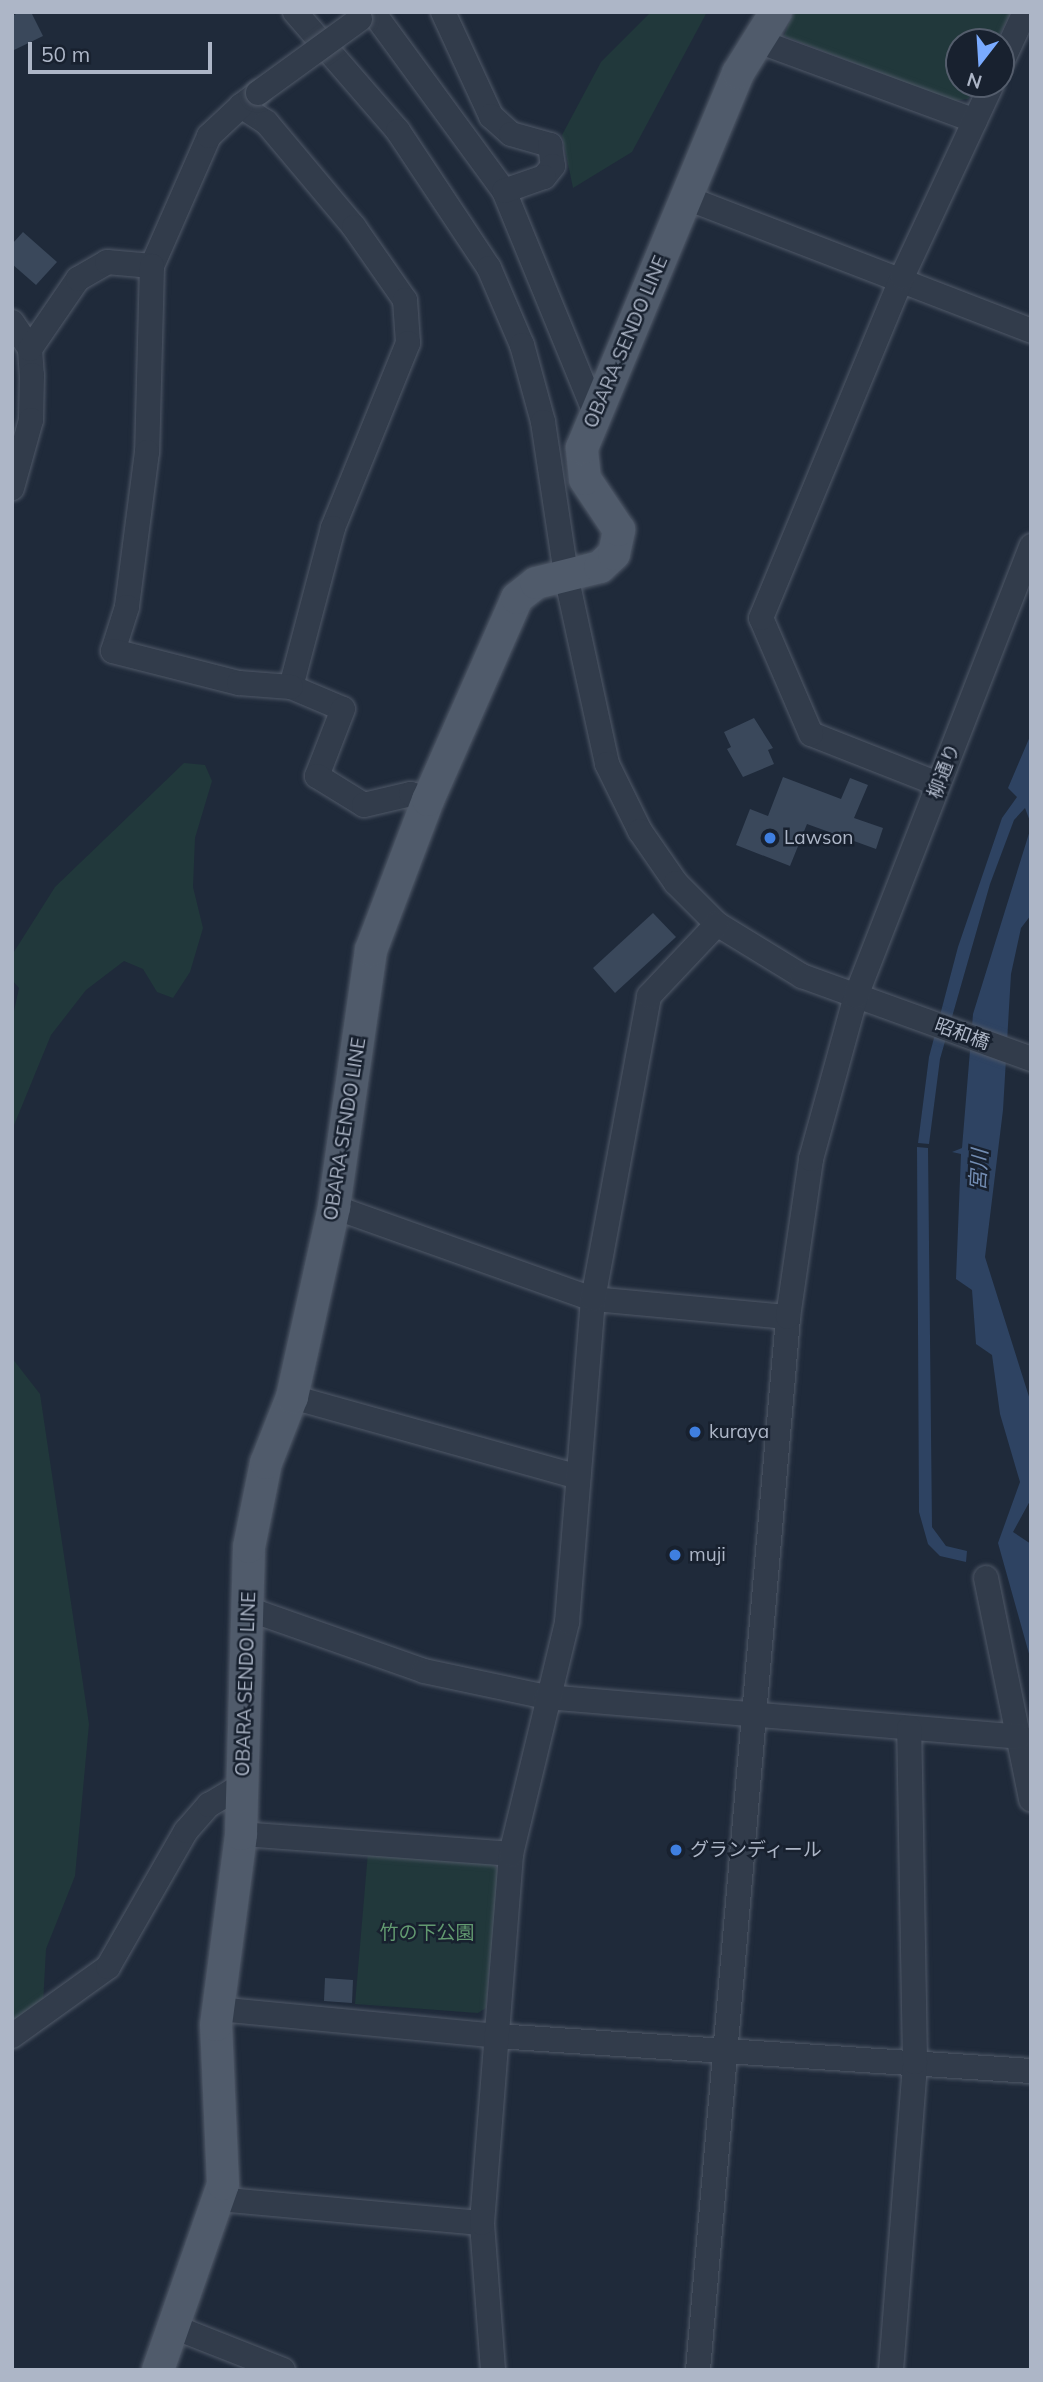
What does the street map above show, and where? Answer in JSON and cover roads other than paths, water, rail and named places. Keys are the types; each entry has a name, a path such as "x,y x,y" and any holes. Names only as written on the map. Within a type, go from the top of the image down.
{"main road":[{"name":"OBARA SENDO LINE","path":"158,2370 223,2184 218,2009 242,1834 251,1610 249,1547 255,1508 292,1397 334,1207 371,950 428,800 517,598 536,583 567,580 600,567 614,554 619,530 585,479 582,448 738,73 776,12"}],"street":[{"name":"昭和橋","path":"295,12 398,131 489,268 522,345 543,422 567,580 607,764 647,841 676,883 718,924 802,976 1031,1059"},
{"path":"443,12 491,116 511,134 550,145 553,166 544,177 503,191"},
{"path":"1015,34 1025,12"},
{"path":"428,800 411,794 364,804 317,776 343,709 291,687 239,683 113,651 127,607 147,452 152,266 209,136 250,100 367,14 503,191 595,413"},
{"path":"758,41 975,121"},
{"path":"938,784 811,734 761,618 902,277 986,98"},
{"path":"250,100 354,227 405,300 408,343 333,528 291,687"},
{"path":"687,198 902,277 1031,331"},
{"path":"30,349 78,279 107,262 152,266"},
{"path":"12,321 30,349 31,420 12,488"},
{"name":"柳通り","path":"698,2370 728,2048 788,1317 811,1159 856,996 1031,546"},
{"path":"493,2370 482,2222 511,1854 546,1696 567,1622 593,1299 649,996 718,924"},
{"path":"334,1207 593,1299 788,1317"},
{"path":"292,1397 578,1476"},
{"path":"986,1578 1031,1799"},
{"path":"251,1610 424,1671 546,1696 1019,1737"},
{"path":"891,2370 915,2062 909,1728"},
{"path":"12,2036 108,1967 186,1831 209,1805 242,1785"},
{"path":"242,1834 511,1854"},
{"path":"218,2009 496,2036 728,2048 1031,2071"},
{"path":"217,2199 482,2222"},
{"path":"174,2327 283,2370"}],"water":[{"path":"1031,734 1031,824 1025,808 1014,820 990,884 940,1059 929,1144 918,1143 929,1057 958,947 1002,818 1017,797 1008,788"},
{"name":"宮川","path":"1031,827 1031,915 1021,928 1011,974 1003,1110 985,1257 1031,1403 1031,1499 1013,1532 1031,1544 1031,1661 998,1543 1020,1482 1000,1414 992,1355 976,1344 972,1290 956,1279 961,1154 952,1152 962,1148 973,1014"},
{"path":"917,1147 928,1148 932,1527 946,1546 967,1551 966,1562 940,1556 928,1544 919,1512"}],"place":[{"name":"Lawson","path":"770,838"},
{"name":"kuraya","path":"695,1432"},
{"name":"muji","path":"675,1555"},
{"name":"グランディール","path":"676,1850"}],"park label":[{"name":"竹の下公園","path":"427,1933"}]}
